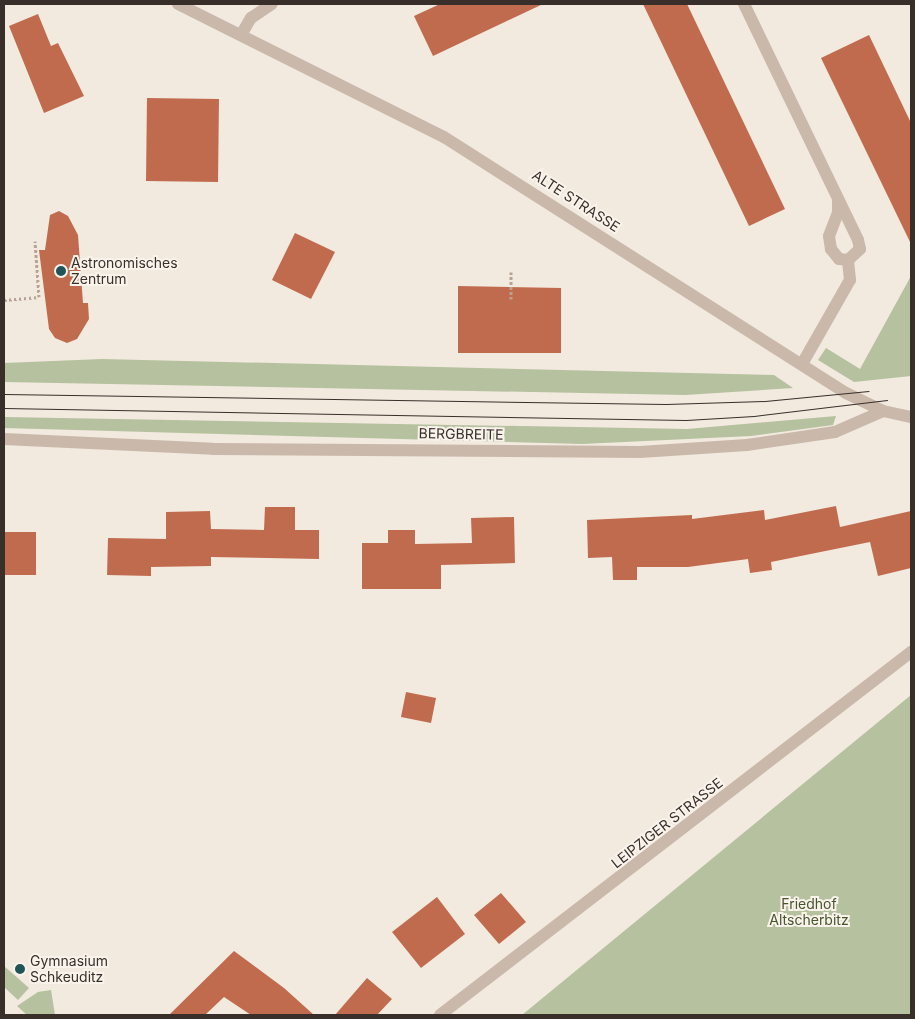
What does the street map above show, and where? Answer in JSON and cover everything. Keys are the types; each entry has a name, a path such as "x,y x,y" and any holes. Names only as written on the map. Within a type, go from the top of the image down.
{"street":[{"name":"ALTE STRASSE","path":"178,4 444,137 846,393 883,411"},
{"path":"241,35 251,18 272,4"},
{"path":"744,4 858,240 860,249 848,260 839,260 831,249 830,236 838,213 838,200"},
{"path":"802,364 850,280 848,260"},
{"path":"883,411 911,417"},
{"name":"BERGBREITE","path":"4,439 213,449 640,452 748,445 835,432 883,411"},
{"name":"LEIPZIGER STRASSE","path":"440,1015 911,652"}],"path":[{"path":"4,300 39,296 35,241"},
{"path":"511,272 512,300"}],"green space":[{"path":"911,276 911,376 854,382 818,360 826,348 860,369"},
{"path":"102,359 774,375 793,388 685,395 4,382 4,363"},
{"path":"836,416 833,425 751,436 582,444 4,428 4,417 687,429"},
{"name":"Friedhof Altscherbitz","path":"911,695 911,1015 522,1015"},
{"path":"4,966 29,988 18,1000 4,987"},
{"path":"51,990 55,1015 27,1015 17,1006 38,992"}],"building":[{"path":"440,4 543,4 433,56 414,16"},
{"path":"643,4 687,4 785,209 749,226"},
{"path":"38,14 51,46 58,43 84,96 44,113 9,26"},
{"path":"869,35 911,123 911,244 821,58"},
{"path":"147,98 219,99 218,182 146,181"},
{"name":"Astronomisches Zentrum","path":"59,211 68,216 78,235 83,303 88,303 89,319 77,339 67,343 55,338 49,329 39,250 45,250 50,215"},
{"path":"295,233 335,252 311,299 272,280"},
{"path":"458,286 561,288 561,353 458,353"},
{"path":"836,506 840,527 911,511 911,568 878,576 870,542 771,562 772,570 750,573 748,559 688,567 637,567 637,580 613,580 612,557 588,558 587,520 692,515 692,519 764,510 765,520"},
{"path":"265,507 295,507 295,530 319,530 319,559 211,557 211,566 151,567 151,576 107,575 108,538 166,539 166,512 210,511 211,529 264,530"},
{"path":"514,517 515,563 441,565 441,589 362,589 362,543 388,543 388,530 415,530 415,544 472,543 471,518"},
{"path":"4,532 36,532 36,575 4,575"},
{"path":"406,692 436,698 431,723 401,717"},
{"path":"501,893 526,922 499,944 474,915"},
{"path":"437,897 465,934 421,968 392,932"},
{"path":"234,951 284,988 314,1015 251,1015 224,997 205,1015 169,1015"},
{"path":"367,978 392,999 377,1015 335,1015"}],"tram line":[{"path":"4,394 666,404 765,401 869,391"},
{"path":"4,408 686,420 754,416 887,400"}],"place":[{"name":"Astronomisches Zentrum","path":"61,271"},
{"name":"Gymnasium Schkeuditz","path":"20,969"}]}
